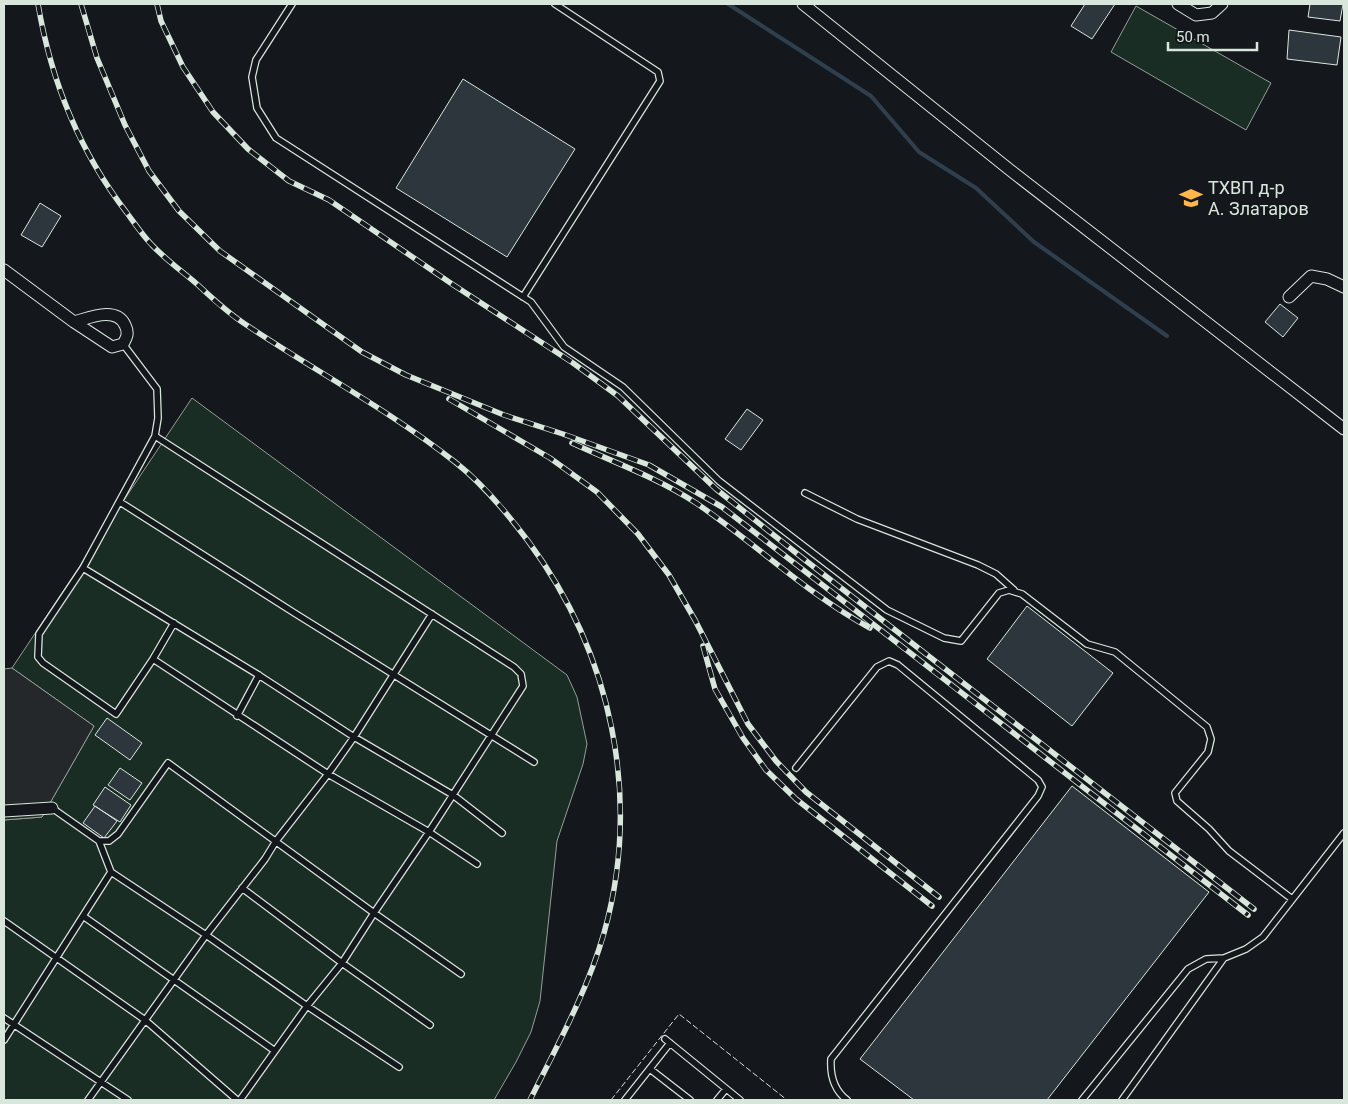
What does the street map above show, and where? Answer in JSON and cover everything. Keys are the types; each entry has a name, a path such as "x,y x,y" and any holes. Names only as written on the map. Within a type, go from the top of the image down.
{"street":[{"path":"804,4 1010,170 1344,429"},
{"path":"1178,4 1196,15 1212,12 1222,4"},
{"path":"5,272 74,322 112,347 123,344 128,337 127,328 123,321 112,314 103,314 74,322"},
{"path":"1289,297 1311,276 1327,279 1344,287"},
{"path":"4,811 52,808"}],"lane":[{"path":"292,4 256,60 252,77 257,108 276,138 531,302 564,347 623,387 719,481 887,610 944,638 961,641 1000,593 1009,590 1022,594 1087,644 1114,652 1207,727 1211,739 1208,752 1175,793 1177,801 1209,829 1229,851 1292,899"},
{"path":"523,297 660,81 658,72 554,4"},
{"path":"123,344 157,389 158,418 155,436 83,568 40,634 38,657 42,663 116,714 153,659 174,623"},
{"path":"4,921 145,1020 239,1100 307,1006 342,963 523,686 521,674 514,667 155,436"},
{"path":"805,493 858,519 978,565 996,574 1015,592"},
{"path":"120,502 534,762"},
{"path":"83,568 259,675 354,737 453,795 502,833"},
{"path":"88,1100 206,935 328,774 354,737 432,614"},
{"path":"153,659 237,716 328,774 429,832 477,864"},
{"path":"796,768 877,667 888,661 898,665 1038,780 1042,786 1038,796 831,1059 830,1069 834,1084 847,1100"},
{"path":"237,716 259,675"},
{"path":"99,841 109,841 118,834 168,762 374,913 461,974"},
{"path":"52,808 99,841 111,872 206,935 307,1006 399,1066"},
{"path":"1082,1100 1188,969 1206,959 1224,958 1246,949 1263,937 1344,833"},
{"path":"4,1040 111,872"},
{"path":"242,888 342,963 430,1025"},
{"path":"83,916 275,1051"},
{"path":"1122,1100 1224,958"},
{"path":"4,1018 128,1100"},
{"path":"625,1100 650,1069 667,1041 740,1100"},
{"path":"650,1069 690,1100"},
{"path":"717,1100 726,1089"}],"green space":[{"path":"1136,6 1271,83 1246,130 1111,52"},
{"path":"192,398 567,675 577,697 587,744 583,764 557,841 540,1001 531,1032 494,1100 4,1100 4,820 42,817 94,726 12,668"}],"shaded area":[{"path":"12,668 94,726 42,817 4,820 4,669"}],"building":[{"path":"1085,4 1115,4 1092,39 1071,26"},
{"path":"1310,4 1343,4 1340,21 1308,17"},
{"path":"1289,30 1341,37 1337,65 1287,59"},
{"path":"463,79 575,149 507,257 396,188"},
{"path":"40,203 61,216 42,247 21,235"},
{"path":"1280,304 1298,318 1283,337 1265,322"},
{"path":"747,409 763,420 741,450 725,439"},
{"path":"1027,606 1113,673 1072,726 987,659"},
{"path":"107,718 142,743 130,760 95,735"},
{"path":"120,768 142,783 130,800 108,785"},
{"path":"1072,786 1209,892 1047,1100 914,1100 860,1059"},
{"path":"105,787 131,805 120,822 93,805"},
{"path":"95,806 117,821 104,838 83,823"}],"waterway":[{"path":"728,4 871,96 919,152 976,188 1034,242 1167,336"}],"railway":[{"path":"38,4 51,60 69,114 95,165 145,238 169,261 239,320 404,425 455,462 475,480 494,499 528,541 557,585 581,631 599,679 612,729 619,779 620,831 615,882 604,933 589,976 571,1018 530,1100"},
{"path":"81,4 97,58 125,125 149,171 179,211 220,251 362,352 406,375 504,415 649,465 722,507 1248,915"},
{"path":"157,4 161,21 183,67 213,112 248,149 289,181 329,200 452,284 573,363 618,396 716,489 1254,909"},
{"path":"449,399 550,458 597,492 638,534 669,575 695,620 748,724 776,761 806,792 939,897"},
{"path":"572,443 651,478 696,503 825,600 870,628"},
{"path":"703,646 715,689 743,738 766,770 796,799 932,906"}],"fence":[{"path":"611,1100 679,1014 787,1100"}],"place":[{"name":"ТХВП д-р А. Златаров","path":"1191,198"}]}
